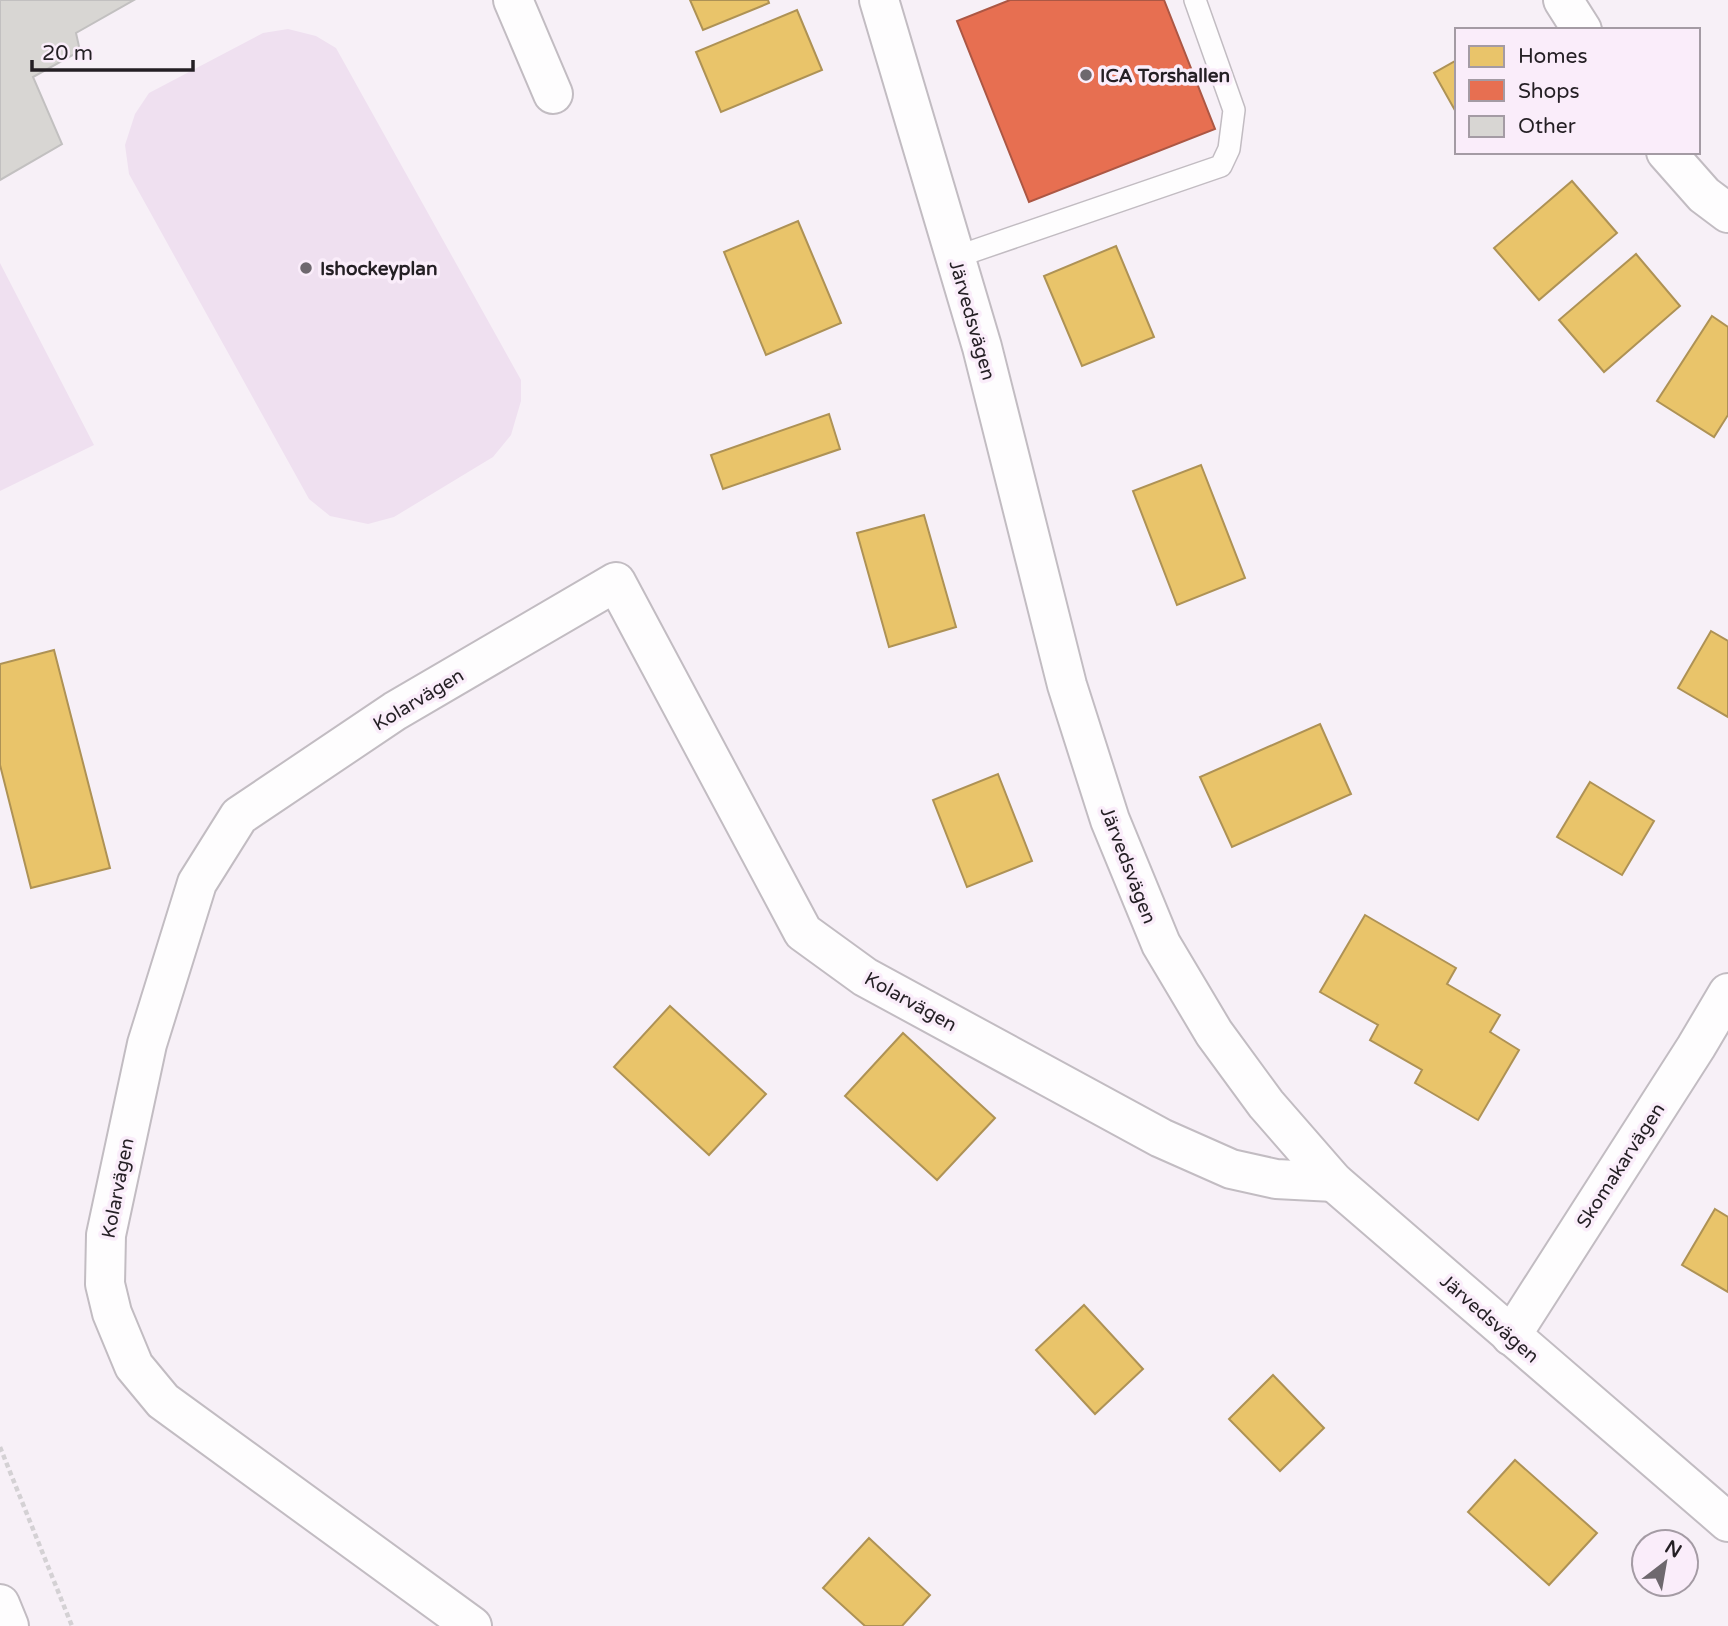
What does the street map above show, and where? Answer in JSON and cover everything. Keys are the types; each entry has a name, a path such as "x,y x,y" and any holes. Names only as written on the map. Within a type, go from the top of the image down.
{"street":[{"path":"513,0 553,94"},
{"name":"Järvedsvägen","path":"879,0 982,347 1068,685 1110,820 1161,944 1214,1033 1266,1104 1334,1182 1728,1522"},
{"path":"1563,0 1581,28"},
{"path":"1668,154 1704,195 1728,213"},
{"name":"Kolarvägen","path":"472,1626 163,1401 134,1366 112,1313 105,1284 106,1235 147,1044 197,883 239,816 395,711 617,582 803,932 865,977 1161,1138 1231,1169 1276,1179 1334,1182"},
{"name":"Skomakarvägen","path":"1511,1336 1728,993"},
{"path":"0,1604 9,1626"}],"lane":[{"path":"956,257 1221,166 1229,149 1234,110 1195,0"}],"path":[{"path":"0,1447 72,1626"}],"shaded area":[{"path":"288,29 316,36 336,48 521,380 521,401 511,435 493,457 394,517 368,524 330,516 309,499 129,174 125,145 135,114 149,93 263,33"},
{"path":"0,263 94,445 0,491"}],"building: Homes":[{"path":"690,0 768,0 769,3 703,30"},
{"path":"797,10 822,70 721,112 696,52"},
{"path":"1455,61 1455,110 1434,73"},
{"path":"1572,181 1617,233 1539,300 1494,248"},
{"path":"798,221 841,323 766,355 724,252"},
{"path":"1116,246 1154,337 1082,366 1044,276"},
{"path":"1636,254 1680,306 1604,372 1559,320"},
{"path":"1712,316 1728,327 1728,415 1714,437 1657,401"},
{"path":"829,414 840,449 723,489 711,455"},
{"path":"1201,465 1245,578 1177,605 1133,491"},
{"path":"924,515 956,627 889,647 857,533"},
{"path":"1711,631 1728,641 1728,717 1678,688"},
{"path":"54,650 110,868 31,888 0,765 0,664"},
{"path":"1320,724 1351,794 1232,847 1200,777"},
{"path":"998,774 1032,861 967,887 933,800"},
{"path":"1590,782 1654,821 1622,875 1557,837"},
{"path":"1365,915 1456,968 1447,984 1500,1015 1490,1032 1519,1050 1478,1120 1415,1083 1422,1070 1370,1040 1378,1025 1320,992"},
{"path":"670,1006 766,1094 709,1155 614,1067"},
{"path":"903,1033 995,1118 937,1180 845,1096"},
{"path":"1715,1209 1728,1217 1728,1292 1682,1265"},
{"path":"1084,1305 1143,1369 1095,1414 1036,1350"},
{"path":"1273,1375 1324,1428 1280,1471 1229,1419"},
{"path":"1515,1460 1597,1533 1549,1585 1468,1512"},
{"path":"869,1538 930,1595 902,1626 865,1626 823,1588"}],"building: Shops":[{"name":"ICA Torshallen","path":"1010,0 1164,0 1215,129 1029,202 957,21"}],"building: Other":[{"path":"0,0 134,0 76,33 80,51 33,77 62,144 0,180"}],"place":[{"name":"ICA Torshallen","path":"1086,75"},
{"name":"Ishockeyplan","path":"306,268"}]}
